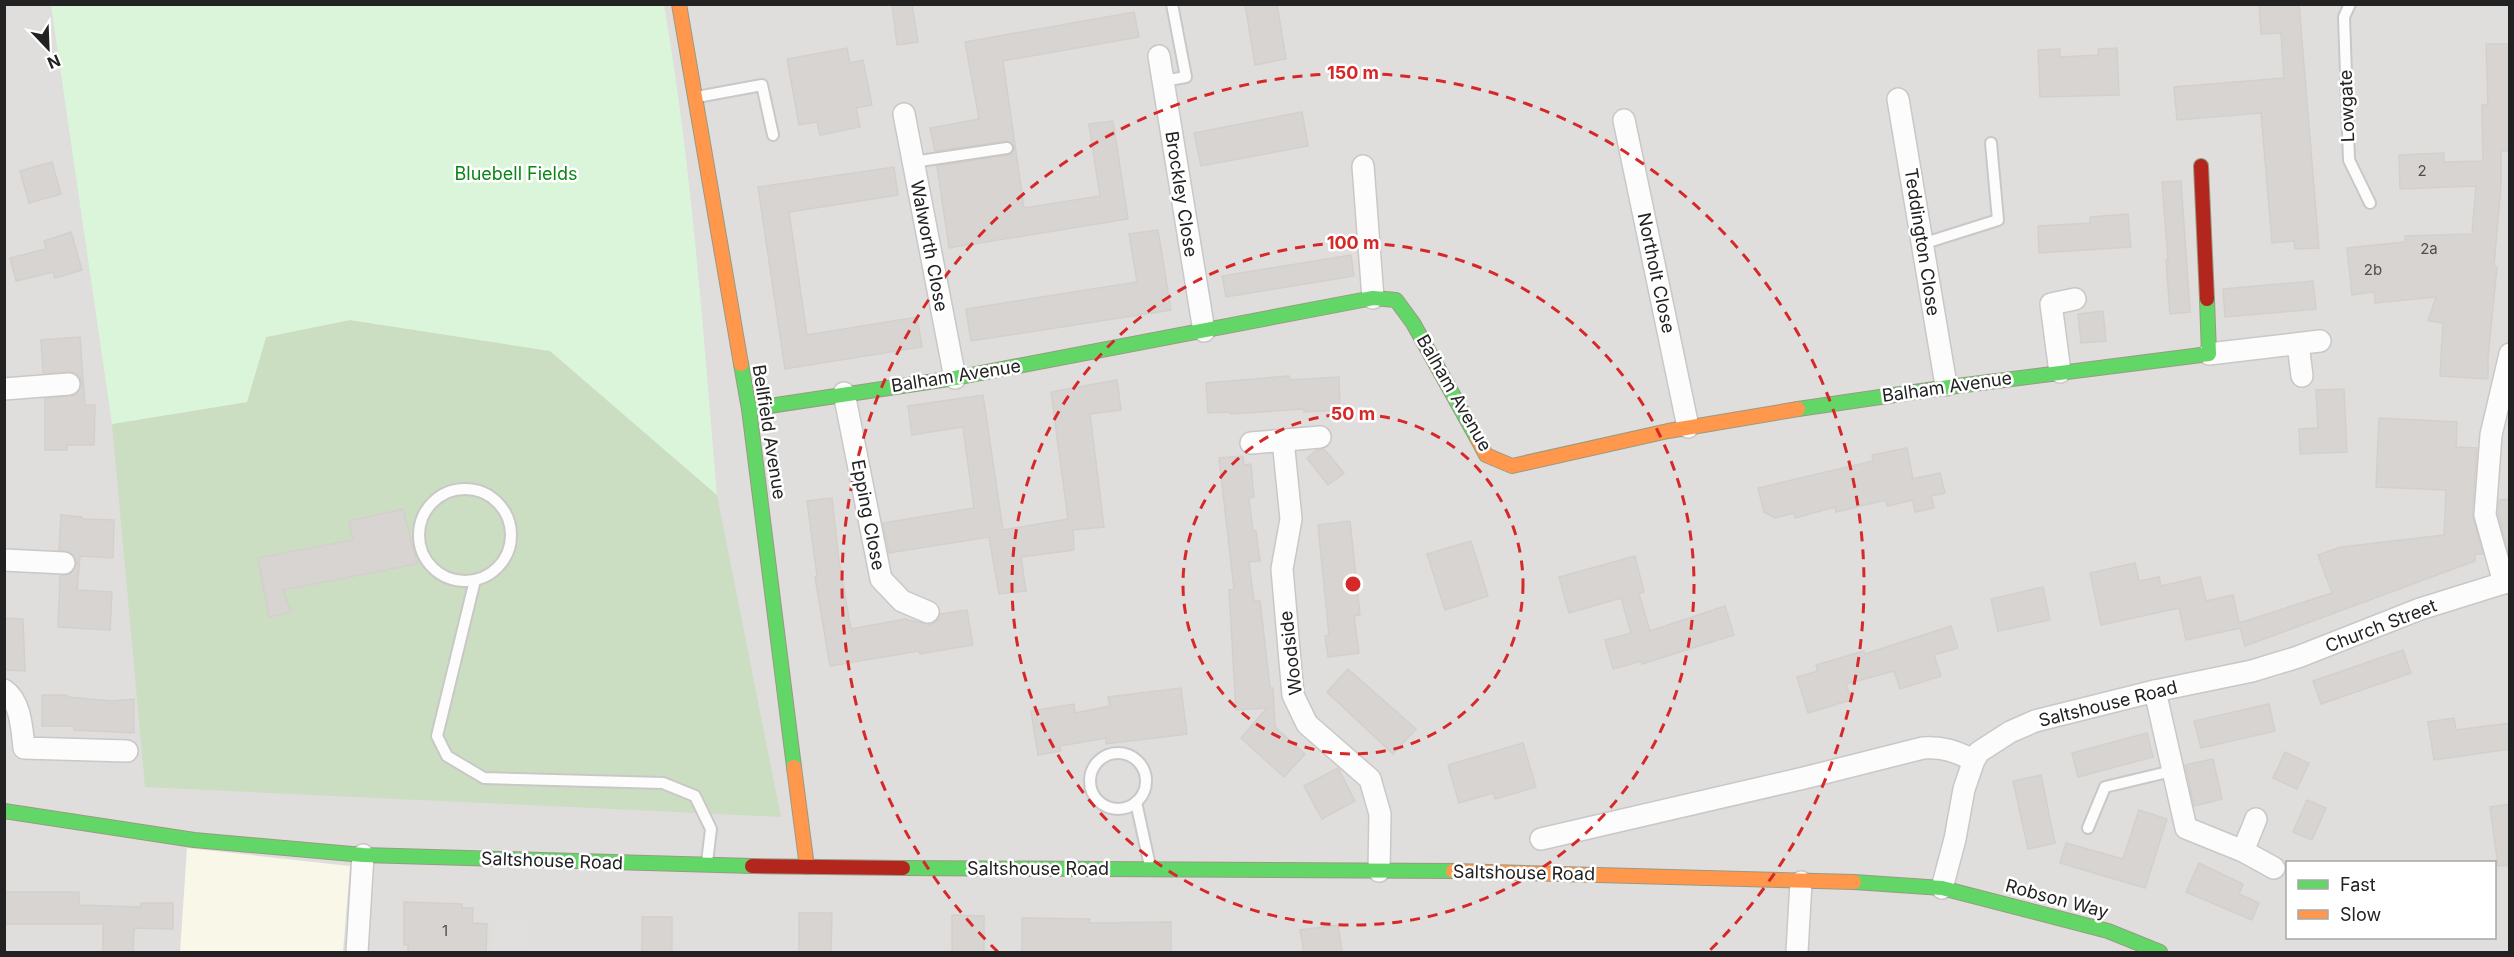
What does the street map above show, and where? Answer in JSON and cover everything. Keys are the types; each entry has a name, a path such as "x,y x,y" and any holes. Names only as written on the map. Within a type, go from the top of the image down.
{"street":[{"name":"Bellfield Avenue","path":"679,4 749,409 807,867"},
{"name":"Brockley Close","path":"1159,56 1204,331"},
{"name":"Teddington Close","path":"1898,99 1946,386"},
{"name":"Walworth Close","path":"904,114 955,378"},
{"name":"Northolt Close","path":"1624,120 1688,427"},
{"path":"1363,166 1373,298"},
{"path":"2201,166 2209,354"},
{"name":"Balham Avenue","path":"749,409 955,378 1373,298 1396,300 1413,323 1486,455 1512,466 1688,427 1946,386 2320,341"},
{"path":"2060,372 2051,304 2075,299"},
{"path":"2298,344 2302,376"},
{"path":"2507,582 2485,515 2490,435 2510,354"},
{"path":"4,389 69,384"},
{"name":"Epping Close","path":"844,393 881,579 902,601 928,612"},
{"path":"1251,443 1320,437"},
{"name":"Woodside","path":"1283,440 1291,519 1282,569 1293,695 1307,724 1370,779 1380,814 1379,871"},
{"path":"4,560 64,563"},
{"name":"Church Street","path":"2252,671 2317,651 2420,609 2507,582"},
{"name":"Saltshouse Road","path":"1540,838 1804,778 1923,747 1937,746 1949,749 1974,760 1979,752 1992,743 2034,721 2155,691 2252,671"},
{"path":"4,690 12,698 18,711 24,748 127,751"},
{"path":"2155,691 2186,828 2243,851 2274,868"},
{"path":"1942,888 1955,840 1964,789 1974,760"},
{"name":"Saltshouse Road","path":"4,812 194,840 363,855 807,867 1540,872 1801,882 1871,882 1942,888"},
{"path":"2243,851 2256,819"},
{"path":"357,952 363,855"},
{"path":"1797,952 1801,882"},
{"name":"Robson Way","path":"1942,888 2108,931 2160,952"}],"lane":[{"path":"1163,81 1186,77 1172,4"},
{"name":"Lowgate","path":"2350,4 2344,17 2349,159 2370,203"},
{"path":"694,97 762,85 773,135"},
{"path":"1922,244 1998,220 1991,143"},
{"path":"914,162 1007,148"},
{"path":"460,489 475,490 490,496 501,506 511,527 509,550 501,564 490,574 475,580 460,581 446,577 434,569 425,557 420,543 420,528 424,514 433,502 445,494 460,489"},
{"path":"475,580 437,736 447,756 484,778 663,783 695,796 711,829 707,865"},
{"path":"1136,802 1120,808 1103,804 1097,799 1090,783 1091,774 1100,759 1118,753 1136,759 1145,776 1146,785 1136,802 1150,869"},
{"path":"2088,828 2105,787 2172,771"}],"shaded area":[{"path":"5,5 2509,5 2509,952 5,952"},
{"path":"187,848 350,866 343,952 180,952"},
{"path":"494,921 528,921 527,952 493,952"}],"green space":[{"name":"Bluebell Fields","path":"51,5 664,5 689,188 717,495 550,351 350,320 266,337 247,402 112,424"},
{"path":"350,320 550,351 717,495 781,817 145,787 112,424 247,402 266,337"}],"building":[{"path":"892,4 912,4 918,42 897,45"},
{"path":"1245,4 1277,4 1286,59 1255,65"},
{"path":"2259,4 2299,4 2319,248 2295,249 2294,241 2272,243 2261,113 2177,120 2174,87 2284,78 2281,33 2261,34"},
{"path":"1134,12 1139,37 1003,61 1024,208 1100,196 1089,124 1113,121 1128,219 949,248 937,166 1008,155 1012,153 1014,147 1012,143 1006,141 935,151 930,128 979,119 965,42"},
{"path":"2486,44 2510,44 2510,151 2501,151 2501,186 2494,266 2497,267 2488,379 2440,376 2443,323 2428,321 2436,297 2375,303 2374,292 2352,295 2347,248 2405,242 2405,236 2472,234 2476,186 2400,189 2399,155 2444,153 2444,162 2483,161 2482,105 2488,105"},
{"path":"847,48 850,63 863,60 872,105 856,108 860,127 820,135 817,122 799,125 787,59"},
{"path":"2117,48 2119,95 2040,97 2038,50 2060,49 2060,57 2099,55 2098,49"},
{"path":"1302,112 1308,146 1201,166 1194,133"},
{"path":"52,162 61,194 29,203 20,171"},
{"path":"894,167 898,195 789,212 807,335 917,317 922,347 785,369 758,187"},
{"path":"2181,181 2190,312 2170,314 2162,182"},
{"path":"2128,214 2131,247 2039,253 2038,226 2090,223 2090,217"},
{"path":"1158,230 1171,310 971,341 966,309 1137,282 1129,234"},
{"path":"71,232 82,270 55,278 53,272 16,281 10,258 46,249 44,241"},
{"path":"1351,255 1354,276 1226,297 1222,276"},
{"path":"2313,281 2316,309 2225,317 2223,289"},
{"path":"2103,311 2106,341 2081,343 2078,314"},
{"path":"80,337 85,405 95,405 94,445 67,445 67,450 45,450 45,399 76,395 82,384 80,377 74,372 43,373 41,340"},
{"path":"1289,376 1290,380 1339,377 1340,410 1304,412 1304,409 1230,414 1230,412 1208,413 1206,383"},
{"path":"1117,380 1121,410 1090,414 1104,527 1073,530 1074,550 1021,557 1026,591 999,594 989,537 889,553 883,523 974,508 963,427 912,435 908,406 983,395 1003,530 1068,519 1051,392"},
{"path":"2344,389 2347,452 2300,454 2299,429 2318,428 2316,390"},
{"path":"2379,418 2457,422 2456,447 2477,448 2472,514 2483,554 2475,554 2475,561 2245,646 2240,628 2186,640 2179,608 2101,625 2090,573 2135,563 2139,581 2159,577 2161,586 2200,577 2206,601 2233,595 2239,623 2332,593 2318,555 2341,547 2444,535 2446,490 2376,487"},
{"path":"1907,448 1913,479 1940,473 1945,493 1931,496 1934,508 1915,512 1913,500 1887,506 1886,500 1836,512 1835,507 1795,518 1794,513 1775,518 1764,512 1758,488 1873,461 1872,455"},
{"path":"1324,449 1344,473 1328,485 1307,458 1317,450"},
{"path":"1243,456 1244,465 1251,464 1254,497 1249,498 1260,561 1249,562 1254,601 1260,601 1270,688 1273,688 1275,727 1305,754 1284,777 1241,738 1267,708 1236,710 1229,590 1234,589 1219,458"},
{"path":"832,498 839,562 851,629 905,619 930,625 936,622 940,614 967,610 973,645 920,654 919,651 830,666 815,577 817,576 807,501"},
{"path":"2510,499 2510,551 2508,551 2498,514 2499,500"},
{"path":"403,509 417,564 283,590 291,612 269,617 258,558 353,540 349,521"},
{"path":"61,515 82,517 82,519 114,520 113,558 80,556 77,590 112,592 110,630 58,627 60,576 70,574 77,563 71,553 59,550"},
{"path":"1350,521 1360,615 1354,616 1359,653 1328,657 1325,636 1329,635 1318,525"},
{"path":"1471,541 1488,596 1445,610 1427,554"},
{"path":"1635,556 1644,592 1639,594 1650,631 1725,606 1734,635 1642,664 1641,661 1613,669 1605,640 1631,633 1621,598 1569,613 1559,577"},
{"path":"2043,587 2050,620 1998,631 1991,599"},
{"path":"4,618 23,619 25,671 4,670"},
{"path":"1951,626 1958,648 1934,655 1941,676 1900,689 1894,671 1846,684 1851,700 1808,713 1797,677 1818,671 1816,665 1864,651 1865,654"},
{"path":"2403,650 2411,673 2321,704 2313,681"},
{"path":"1348,669 1416,729 1393,754 1327,692"},
{"path":"1181,688 1187,734 1106,744 1106,738 1060,746 1061,751 1038,755 1031,711 1074,704 1075,713 1110,706 1108,697"},
{"path":"42,695 67,695 67,697 112,701 134,699 134,733 74,730 74,726 42,726"},
{"path":"2269,704 2275,731 2201,748 2194,721"},
{"path":"2454,718 2456,730 2510,723 2510,749 2434,760 2428,722"},
{"path":"2147,733 2153,757 2078,777 2072,753"},
{"path":"1523,743 1536,787 1495,799 1493,793 1459,803 1448,765"},
{"path":"2285,752 2309,763 2297,789 2273,778"},
{"path":"2213,759 2222,799 2194,806 2185,765"},
{"path":"1338,768 1355,801 1322,819 1304,786"},
{"path":"2041,775 2055,843 2028,849 2013,781"},
{"path":"2307,800 2326,808 2312,840 2293,832"},
{"path":"2510,804 2510,865 2498,866 2490,807"},
{"path":"2139,810 2167,819 2145,888 2060,863 2066,843 2123,859"},
{"path":"2199,863 2243,884 2239,894 2259,903 2252,920 2186,892"},
{"path":"4,892 79,892 79,905 141,907 141,903 173,903 173,929 134,928 133,952 103,952 103,924 4,924"},
{"path":"404,902 462,904 462,908 473,908 472,923 487,924 486,952 408,952 408,945 404,945"},
{"path":"799,913 832,913 831,952 799,952"},
{"path":"952,915 984,916 984,952 952,952"},
{"path":"642,917 672,917 672,952 642,952"},
{"path":"1022,918 1090,919 1089,923 1171,922 1171,952 1022,952"},
{"path":"1338,925 1342,952 1304,952 1300,930"}],"traffic: fast":[{"path":"749,409 955,378 1373,298 1396,300 1413,323 1477,438"},
{"path":"1798,409 2209,354 2207,299"},
{"path":"741,364 749,409 794,767"},
{"path":"4,811 194,840 363,855 752,866"},
{"path":"903,868 1453,871"},
{"path":"1854,882 1942,888 2108,931 2160,952"}],"traffic: slow":[{"path":"679,4 741,364"},
{"path":"1477,438 1486,455 1512,466 1668,431 1798,409"},
{"path":"794,767 807,867"},
{"path":"1453,871 1854,882"}],"traffic: jam":[{"path":"2201,166 2207,299"},
{"path":"752,866 903,868"}]}
